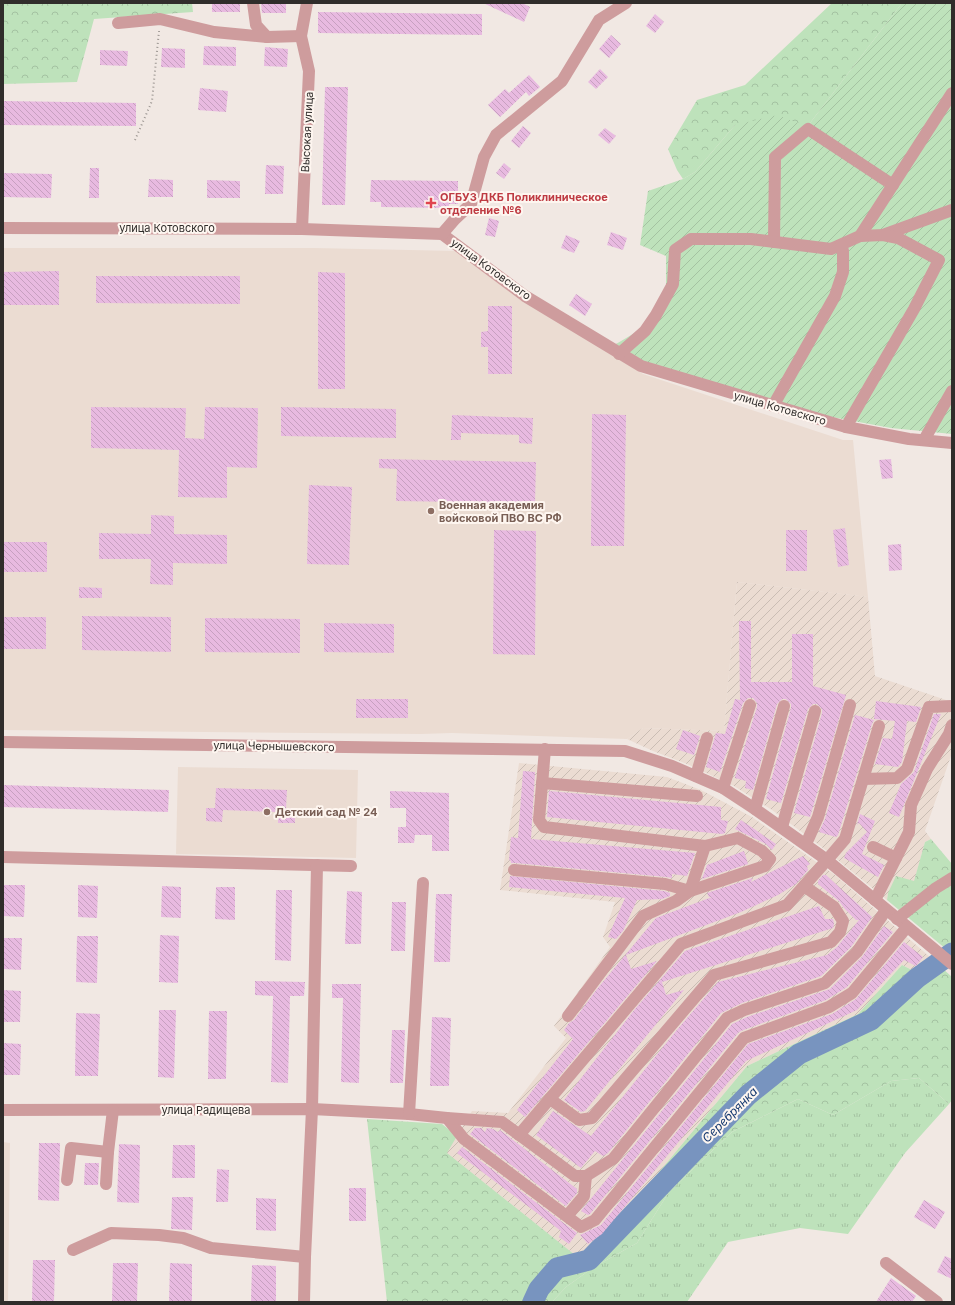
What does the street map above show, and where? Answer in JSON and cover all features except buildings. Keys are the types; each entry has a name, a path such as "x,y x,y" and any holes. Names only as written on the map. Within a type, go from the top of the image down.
{"street":[{"path":"253,3 256,25 267,37"},
{"name":"Высокая улица","path":"302,229 309,71 301,36 306,3"},
{"path":"442,234 471,204 484,157 496,135 562,81 599,20 626,3"},
{"path":"118,23 160,20 214,32 267,37 301,36"},
{"path":"860,236 952,93"},
{"path":"774,242 775,157 808,129 893,185"},
{"path":"883,235 952,210"},
{"name":"улица Котовского","path":"3,228 302,229 442,234 526,296 641,366 846,427 924,440 952,443"},
{"path":"619,354 645,331 656,315 673,284 675,250 691,239 751,239 831,248 860,236 883,235 898,238 939,260 910,315 846,427"},
{"path":"773,406 835,296 843,272 843,251 841,245"},
{"path":"924,440 952,391"},
{"path":"723,788 750,705"},
{"path":"806,844 818,817 850,705"},
{"path":"755,809 784,706"},
{"path":"863,779 897,778 907,769 929,707 952,706"},
{"path":"782,827 815,710"},
{"path":"875,900 909,832 911,805 927,769 949,734 952,725"},
{"path":"519,1135 681,944 787,905 827,860 845,839 880,726"},
{"path":"696,776 707,738"},
{"name":"улица Чернышевского","path":"3,742 625,751 672,766 723,788 782,827 827,860 952,964"},
{"path":"545,749 539,820 544,827 705,846 738,838 762,851 770,859 765,866 690,891 676,901 644,916 568,1016"},
{"path":"542,783 697,796"},
{"path":"690,891 705,846"},
{"path":"873,847 896,858"},
{"path":"3,856 351,866"},
{"path":"304,1302 304,1257 312,1109 317,865"},
{"path":"514,870 665,884 690,891"},
{"path":"897,919 936,888 952,878"},
{"path":"409,1114 423,883"},
{"path":"550,1099 579,1120 592,1118 714,975 831,942 840,932 843,921 834,907 804,886"},
{"path":"567,1216 584,1196 586,1176 613,1159 727,1018 744,1010 825,983 857,952 886,910"},
{"path":"447,1118 464,1139 581,1227 595,1220 744,1038 829,1006 852,993 909,929"},
{"name":"улица Радищева","path":"3,1110 312,1109 409,1114 502,1122 575,1176 586,1176"},
{"path":"106,1184 112,1110"},
{"path":"67,1180 71,1148 108,1152"},
{"path":"72,1250 111,1233 177,1237 211,1248 304,1257"},
{"path":"886,1263 937,1302"}],"path":[{"path":"135,140 152,102 160,20"}],"shaded area":[{"name":"Военная академия войсковой ПВО ВС РФ","path":"3,248 314,248 457,251 511,291 643,374 843,440 853,440 868,597 737,582 724,731 643,728 627,739 452,733 421,734 3,730"},
{"path":"737,582 868,597 875,676 952,702 952,753 925,831 931,839 925,842 914,882 888,893 887,900 823,848 772,810 734,786 687,764 627,739 643,728 724,731"},
{"path":"519,763 667,777 701,790 752,817 835,875 930,957 916,972 902,965 858,1014 747,1066 600,1243 575,1255 446,1153 472,1111 508,1113 566,1038 554,1026 610,947 603,937 615,902 500,890"},
{"name":"Детский сад № 24","path":"178,767 358,770 356,858 176,854"},
{"path":"3,1142 10,1143 8,1302 3,1302"}],"green space":[{"path":"3,3 192,3 193,12 94,19 77,82 3,84"},
{"path":"832,3 902,3 807,127 735,125 695,172 683,179 677,170 668,149 697,100 745,85"},
{"path":"902,3 952,3 952,434 891,428 821,415 642,362 616,344 638,331 650,316 666,287 666,256 640,245 648,191 683,179 695,172 735,125 778,115 807,127"},
{"path":"931,839 952,864 952,954 887,900 888,893 896,876 914,881 925,842"},
{"path":"930,957 952,977 952,1100 949,1104 919,1078 891,1081 833,1115 798,1099 732,1132 669,1192 637,1243 594,1267 566,1287 552,1302 387,1302 367,1119 442,1124 457,1136 447,1153 575,1255 600,1243 747,1066 858,1014 902,965 916,972"},
{"path":"919,1078 949,1104 905,1153 848,1234 800,1228 728,1242 687,1302 552,1302 566,1287 594,1267 637,1243 669,1192 732,1132 798,1099 833,1115 891,1081"}],"waterway":[{"name":"Серебрянка","path":"533,1302 539,1289 557,1268 589,1260 748,1095 799,1054 871,1020 917,978 952,953"}],"place":[{"name":"ОГБУЗ ДКБ Поликлиническое отделение №6","path":"431,203"},
{"name":"Военная академия войсковой ПВО ВС РФ","path":"431,511"},
{"name":"Детский сад № 24","path":"267,812"}]}
